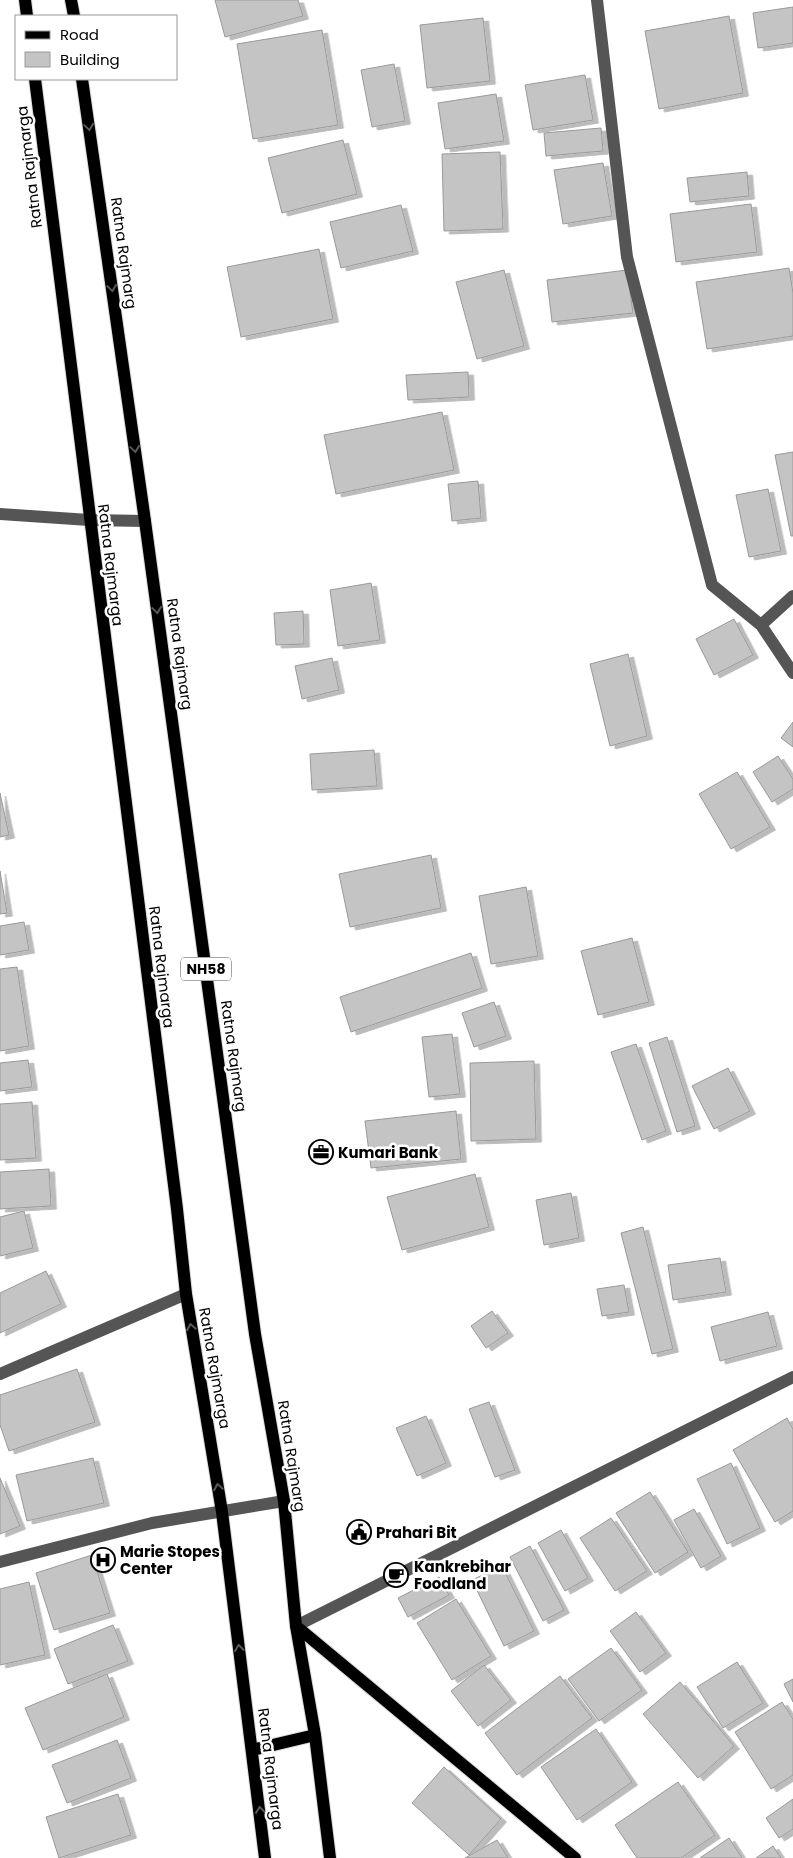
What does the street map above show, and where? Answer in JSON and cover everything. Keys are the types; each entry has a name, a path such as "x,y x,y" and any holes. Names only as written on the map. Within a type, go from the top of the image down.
{"main road":[{"path":"25,0 27,15"},
{"path":"71,0 74,15"},
{"name":"Ratna Rajmarga","path":"35,80 177,1209 186,1294 222,1512 265,1858"},
{"name":"Ratna Rajmarg","path":"82,80 145,521 255,1334 284,1501 296,1626 315,1734 330,1858"},
{"path":"296,1626 576,1858"},
{"path":"252,1750 315,1734"}],"street":[{"path":"597,0 628,257 712,586 761,625 793,673"},
{"path":"0,514 89,520 145,521"},
{"path":"761,625 793,596"},
{"path":"0,1374 186,1294"},
{"path":"296,1626 793,1377"},
{"path":"0,1562 152,1523 284,1501"}],"building":[{"path":"215,0 298,0 303,16 225,37"},
{"path":"793,7 793,43 758,48 753,13"},
{"path":"729,16 743,93 659,109 645,31"},
{"path":"483,18 490,81 427,88 420,25"},
{"path":"322,30 338,125 253,139 237,44"},
{"path":"394,64 405,121 372,127 361,70"},
{"path":"585,75 593,120 533,130 525,85"},
{"path":"496,94 504,141 445,149 438,103"},
{"path":"601,128 603,151 546,156 544,133"},
{"path":"343,140 357,194 282,213 268,158"},
{"path":"500,152 503,229 444,231 442,154"},
{"path":"603,163 612,216 563,224 554,170"},
{"path":"747,172 749,196 690,202 687,178"},
{"path":"751,204 757,252 676,262 670,214"},
{"path":"401,205 413,251 341,268 330,222"},
{"path":"319,249 333,319 241,337 227,267"},
{"path":"789,268 793,293 793,336 707,349 696,282"},
{"path":"504,270 524,346 477,359 456,282"},
{"path":"627,270 633,313 552,322 547,280"},
{"path":"468,372 469,397 408,400 406,375"},
{"path":"442,412 454,470 336,494 324,435"},
{"path":"793,452 793,536 791,536 775,455"},
{"path":"478,481 481,518 452,521 448,484"},
{"path":"768,489 781,551 749,557 736,495"},
{"path":"371,583 380,640 338,646 330,590"},
{"path":"303,611 304,644 276,645 274,613"},
{"path":"734,619 753,655 714,675 696,639"},
{"path":"628,654 647,736 610,746 590,664"},
{"path":"332,658 339,690 302,699 295,666"},
{"path":"793,722 793,747 781,738"},
{"path":"374,750 377,786 312,790 310,754"},
{"path":"778,756 793,779 793,789 772,802 753,772"},
{"path":"737,772 770,827 731,849 699,794"},
{"path":"0,793 9,835 0,837"},
{"path":"431,855 441,908 350,927 339,874"},
{"path":"0,871 7,913 0,914"},
{"path":"526,887 538,956 491,964 479,896"},
{"path":"24,922 29,950 0,955 0,926"},
{"path":"632,938 649,1002 598,1015 581,951"},
{"path":"471,953 482,988 351,1032 340,997"},
{"path":"17,967 29,1046 0,1051 0,969"},
{"path":"494,1002 506,1036 474,1047 462,1013"},
{"path":"452,1034 460,1094 429,1097 422,1037"},
{"path":"667,1037 695,1126 677,1132 649,1043"},
{"path":"636,1044 666,1131 642,1140 611,1052"},
{"path":"28,1060 32,1087 0,1091 0,1063"},
{"path":"534,1061 536,1139 471,1141 470,1063"},
{"path":"728,1068 750,1111 714,1129 692,1086"},
{"path":"32,1102 36,1158 0,1160 0,1104"},
{"path":"456,1111 461,1159 371,1168 365,1121"},
{"path":"49,1169 51,1206 0,1209 0,1172"},
{"path":"475,1174 489,1227 402,1250 387,1197"},
{"path":"571,1193 579,1238 544,1245 536,1200"},
{"path":"24,1211 33,1248 0,1256 0,1217"},
{"path":"643,1227 673,1349 652,1354 621,1233"},
{"path":"720,1258 726,1292 673,1300 668,1265"},
{"path":"46,1271 61,1304 0,1333 0,1293"},
{"path":"624,1285 629,1312 602,1316 597,1289"},
{"path":"492,1311 508,1333 486,1348 471,1326"},
{"path":"768,1312 777,1346 720,1361 711,1327"},
{"path":"77,1369 95,1422 9,1451 0,1425 0,1395"},
{"path":"489,1402 515,1470 495,1477 469,1409"},
{"path":"426,1416 446,1463 417,1476 396,1428"},
{"path":"787,1418 793,1429 793,1511 775,1522 733,1450"},
{"path":"93,1458 104,1503 27,1521 16,1475"},
{"path":"731,1463 760,1528 727,1544 697,1479"},
{"path":"0,1478 20,1526 0,1534"},
{"path":"650,1492 688,1552 655,1573 616,1513"},
{"path":"694,1509 721,1556 701,1568 674,1520"},
{"path":"611,1518 647,1571 615,1591 580,1538"},
{"path":"561,1530 588,1578 565,1591 538,1543"},
{"path":"530,1546 564,1610 543,1621 510,1557"},
{"path":"92,1555 110,1613 54,1630 36,1573"},
{"path":"502,1566 534,1631 504,1646 472,1580"},
{"path":"439,1577 449,1595 408,1617 398,1598"},
{"path":"29,1582 45,1655 0,1665 0,1589"},
{"path":"456,1599 491,1656 452,1680 417,1623"},
{"path":"636,1612 666,1653 640,1672 610,1631"},
{"path":"113,1625 128,1661 68,1684 54,1649"},
{"path":"611,1648 642,1690 599,1721 568,1679"},
{"path":"737,1662 763,1703 723,1728 697,1687"},
{"path":"484,1665 511,1700 478,1726 451,1691"},
{"path":"107,1674 124,1717 43,1750 25,1708"},
{"path":"560,1676 592,1718 517,1775 485,1733"},
{"path":"793,1679 793,1702 784,1684"},
{"path":"680,1682 734,1746 698,1778 643,1714"},
{"path":"782,1702 793,1719 793,1775 771,1789 735,1732"},
{"path":"596,1729 632,1782 577,1820 541,1767"},
{"path":"117,1740 131,1778 67,1803 52,1765"},
{"path":"444,1767 501,1819 469,1855 412,1803"},
{"path":"678,1782 715,1835 681,1858 637,1858 615,1825"},
{"path":"118,1794 131,1835 59,1858 46,1817"},
{"path":"793,1799 793,1829 779,1838 766,1818"},
{"path":"729,1838 742,1858 700,1858"},
{"path":"497,1840 508,1858 465,1858"},
{"path":"773,1846 781,1858 756,1858"}],"place":[{"name":"Kumari Bank","path":"321,1152"},
{"name":"Prahari Bit","path":"359,1532"},
{"name":"Marie Stopes Center","path":"103,1560"},
{"name":"Kankrebihar Foodland","path":"396,1575"}]}
